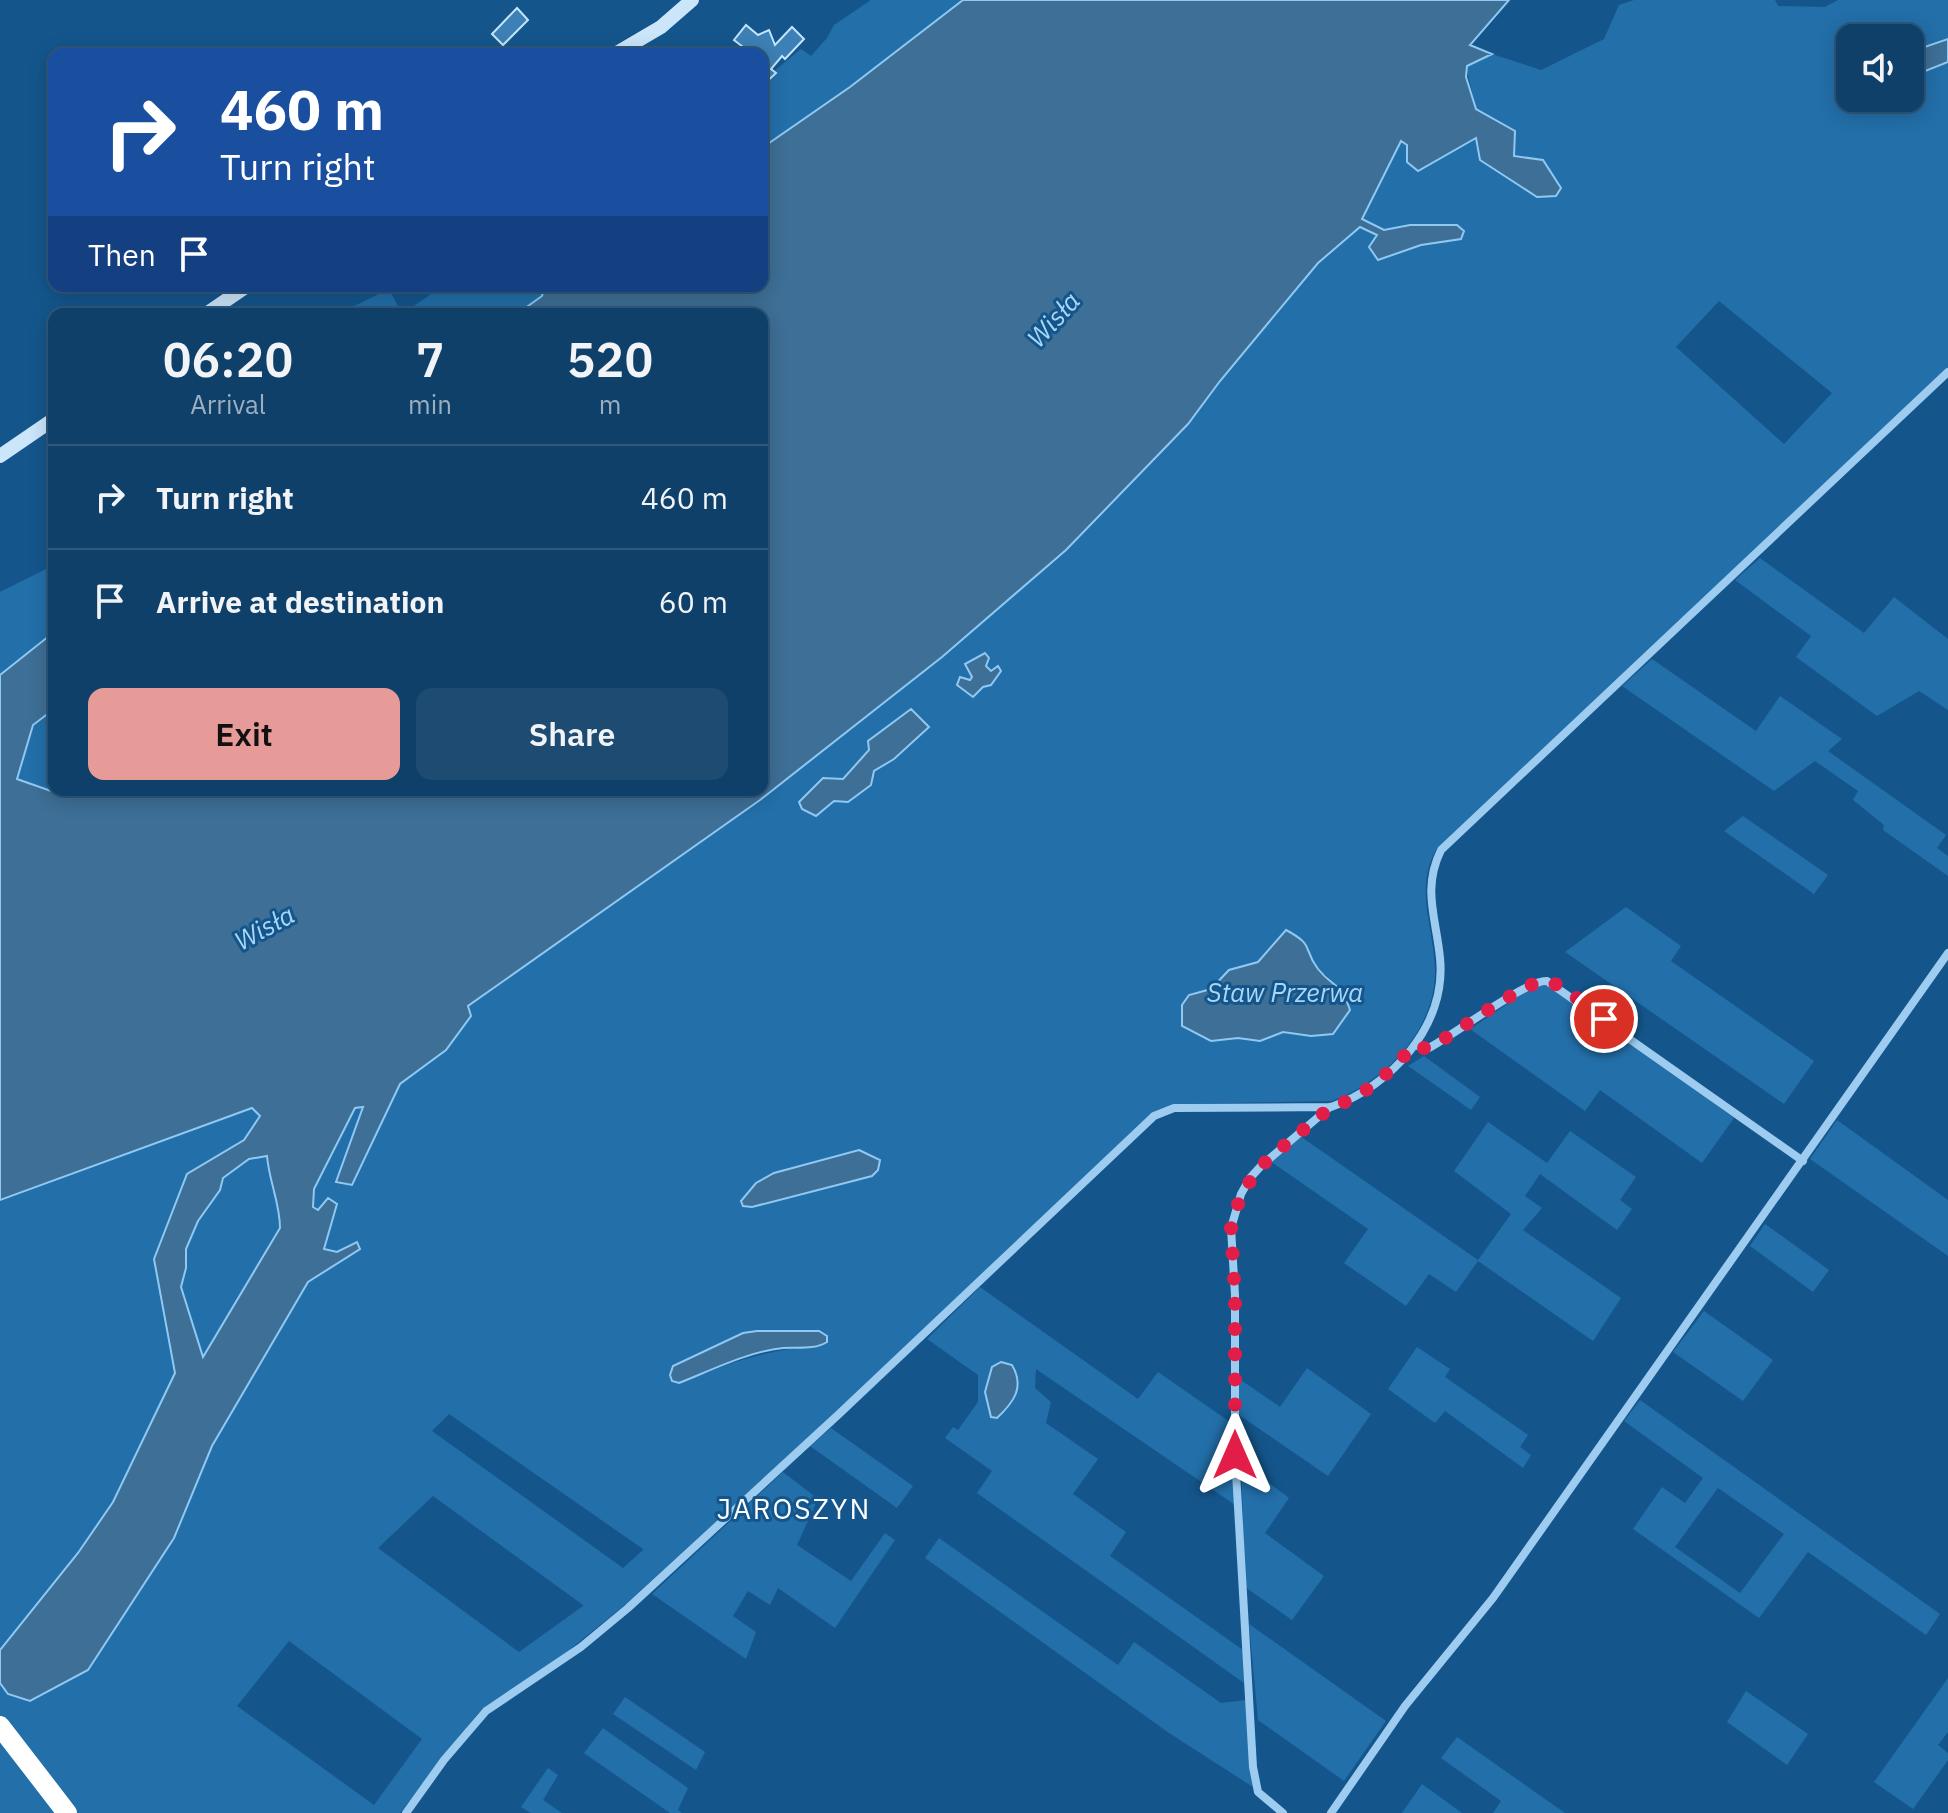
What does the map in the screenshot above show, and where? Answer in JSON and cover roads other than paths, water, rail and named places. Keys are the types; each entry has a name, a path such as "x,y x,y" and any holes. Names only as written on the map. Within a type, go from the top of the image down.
{"highway":[{"path":"0,1726 67,1813"},
{"path":"0,1747 51,1813"}],"main road":[{"path":"625,48 661,27 692,0"},
{"path":"215,308 238,292"},
{"path":"0,456 48,423"}],"street":[{"path":"406,1813 444,1760 486,1711 581,1647 628,1608 839,1414 1154,1116 1174,1108 1331,1107 1353,1099 1379,1081 1415,1045 1430,1017 1440,982 1440,958 1430,893 1431,870 1441,850 1948,372"},
{"path":"1331,1813 1405,1706 1493,1598 1948,953"},
{"path":"1415,1045 1427,1049 1463,1029 1527,985 1547,981 1803,1161"},
{"path":"1283,1813 1258,1792 1253,1767 1236,1471 1235,1295 1231,1228 1241,1194 1255,1172 1331,1107"}],"water":[{"name":"Wisła","path":"963,0 1509,0 1470,45 1492,54 1467,66 1466,77 1476,109 1515,131 1514,156 1543,160 1561,188 1556,196 1537,197 1480,160 1476,138 1418,171 1407,162 1407,145 1401,141 1362,219 1384,230 1410,225 1457,225 1464,231 1461,239 1421,245 1378,260 1369,247 1377,235 1360,227 1318,263 1188,424 1066,550 942,657 768,794 768,308 525,308 543,292 768,292 768,144 850,87"},
{"path":"1948,39 1948,62 1924,71 1924,47"},
{"name":"Wisła","path":"48,637 48,714 33,725 17,779 48,790 48,796 765,796 468,1006 471,1016 446,1050 400,1084 352,1185 336,1182 363,1107 355,1108 314,1189 313,1207 318,1210 328,1198 337,1204 324,1249 337,1252 357,1242 360,1249 308,1282 212,1446 174,1538 88,1670 30,1701 8,1694 0,1683 0,1650 78,1553 113,1502 175,1373 154,1259 187,1174 244,1140 260,1116 252,1108 0,1200 0,675","holes":["267,1156 280,1228 203,1357 181,1287 186,1268 186,1249 198,1221 220,1190 223,1178 249,1159"]},
{"path":"985,653 989,658 986,666 991,671 998,666 1001,671 991,685 983,687 973,697 957,685 960,677 970,680 972,677 965,664"},
{"path":"911,709 929,727 894,759 874,771 871,785 848,802 834,801 816,816 802,809 799,802 823,778 843,779 869,750 868,741"},
{"name":"Staw Przerwa","path":"1286,930 1305,944 1318,969 1340,989 1346,1000 1350,1010 1333,1034 1311,1036 1283,1032 1260,1041 1238,1038 1211,1041 1182,1026 1182,1005 1189,995 1211,989 1229,970 1258,962"},
{"path":"859,1150 880,1160 878,1170 872,1176 752,1207 743,1206 741,1201 756,1183 774,1173"},
{"path":"819,1331 827,1336 827,1342 811,1347 756,1353 679,1383 672,1381 673,1366 743,1333"},
{"path":"1001,1362 1012,1365 1018,1380 1013,1400 997,1418 991,1417 985,1392 992,1367"}],"district":[{"name":"JAROSZYN","path":"794,1508"}]}
